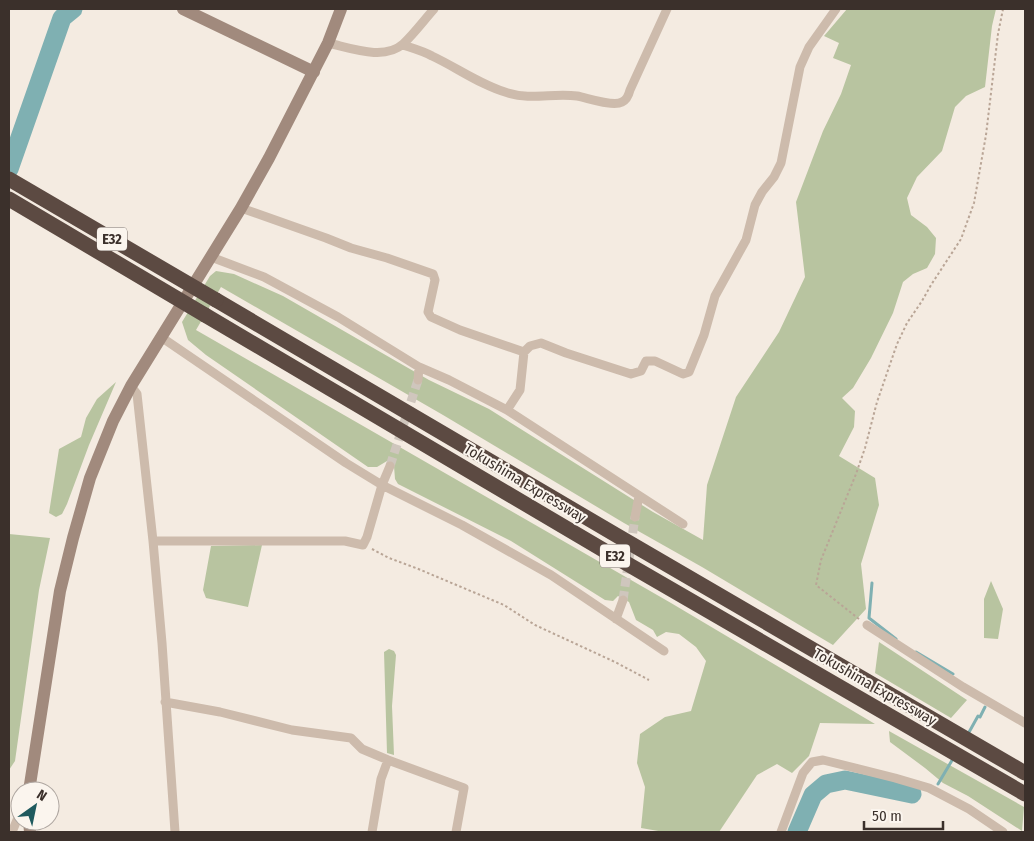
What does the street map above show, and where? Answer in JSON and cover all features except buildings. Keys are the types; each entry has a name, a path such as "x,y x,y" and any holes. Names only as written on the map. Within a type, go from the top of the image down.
{"highway":[{"name":"Tokushima Expressway","path":"9,179 1025,773"},
{"name":"Tokushima Expressway","path":"9,200 588,541 1025,794"}],"street":[{"path":"183,9 314,72"},
{"path":"32,781 60,591 90,478 112,421 131,386 270,158 328,43 341,9"},
{"path":"328,43 374,53 390,52 403,45 434,9"},
{"path":"403,45 430,55 495,89 517,96 572,96 589,98 610,104 622,102 629,95 667,9"},
{"path":"507,410 520,390 524,352 530,346 541,343 631,374 641,371 646,361 654,361 683,374 688,372 704,335 715,296 746,240 755,205 781,163 800,67 808,47 836,9"},
{"path":"241,208 351,248 388,258 433,274 435,280 428,312 431,317 460,330 524,352"},
{"path":"211,257 264,277 338,317 419,368 450,380 507,410 683,524"},
{"path":"161,338 346,463 382,485 462,525 551,575 664,651"},
{"path":"418,380 419,368"},
{"path":"131,386 138,394 153,541 176,832"},
{"path":"153,541 345,541 363,545 390,466"},
{"path":"636,517 639,496"},
{"path":"616,619 623,600"},
{"path":"867,625 963,687 1025,723"},
{"path":"165,702 220,712 292,730 351,738 362,749 464,788 456,832"},
{"path":"372,832 381,780 388,760"},
{"path":"781,832 803,773 812,762 822,760 930,788 969,809 1003,832"}],"path":[{"path":"867,625 816,585 821,560 856,474 865,448 876,402 897,344 906,324 961,239 974,203 986,135 1002,9"},
{"path":"363,545 389,558 504,606 535,625 649,680"}],"green space":[{"path":"847,9 996,9 992,26 985,87 966,96 955,107 942,151 917,177 907,198 911,215 927,227 936,238 935,254 927,268 913,274 903,282 893,313 871,358 853,388 842,398 855,411 854,427 839,456 875,478 879,505 861,564 866,609 833,645 443,415 221,287 196,330 671,603 875,724 820,723 809,756 792,773 777,764 757,775 719,832 664,832 641,828 645,787 637,763 640,734 665,717 691,711 706,661 696,647 679,634 666,632 657,637 653,630 636,620 629,602 618,596 613,601 605,600 511,541 398,484 395,479 394,466 387,461 377,467 368,467 206,355 188,340 182,322 210,276 216,271 234,274 283,296 429,380 489,409 653,512 703,540 707,485 736,397 779,332 805,277 796,202 823,131 841,94 851,65 833,58 839,43 824,36"},
{"path":"116,382 89,445 67,504 62,514 56,517 49,513 59,449 81,437 86,418 97,399"},
{"path":"9,534 50,538 39,590 15,761 9,770"},
{"path":"262,545 248,607 206,598 203,590 211,546"},
{"path":"991,581 1003,609 998,639 984,638 984,599"},
{"path":"879,642 967,700 951,718 875,673"},
{"path":"389,649 394,651 396,655 392,706 394,755 387,753 384,652"},
{"path":"889,731 1024,807 1022,831 968,796 943,783 890,742"}],"waterway":[{"path":"9,169 62,18 73,9"},
{"path":"872,583 869,618 896,639"},
{"path":"916,652 953,674"},
{"path":"968,734 985,707"},
{"path":"938,784 954,757"},
{"path":"797,832 813,795 826,784 845,780 912,794"}],"tunnel":[{"path":"390,466 418,380"},
{"path":"623,600 635,517"}]}
